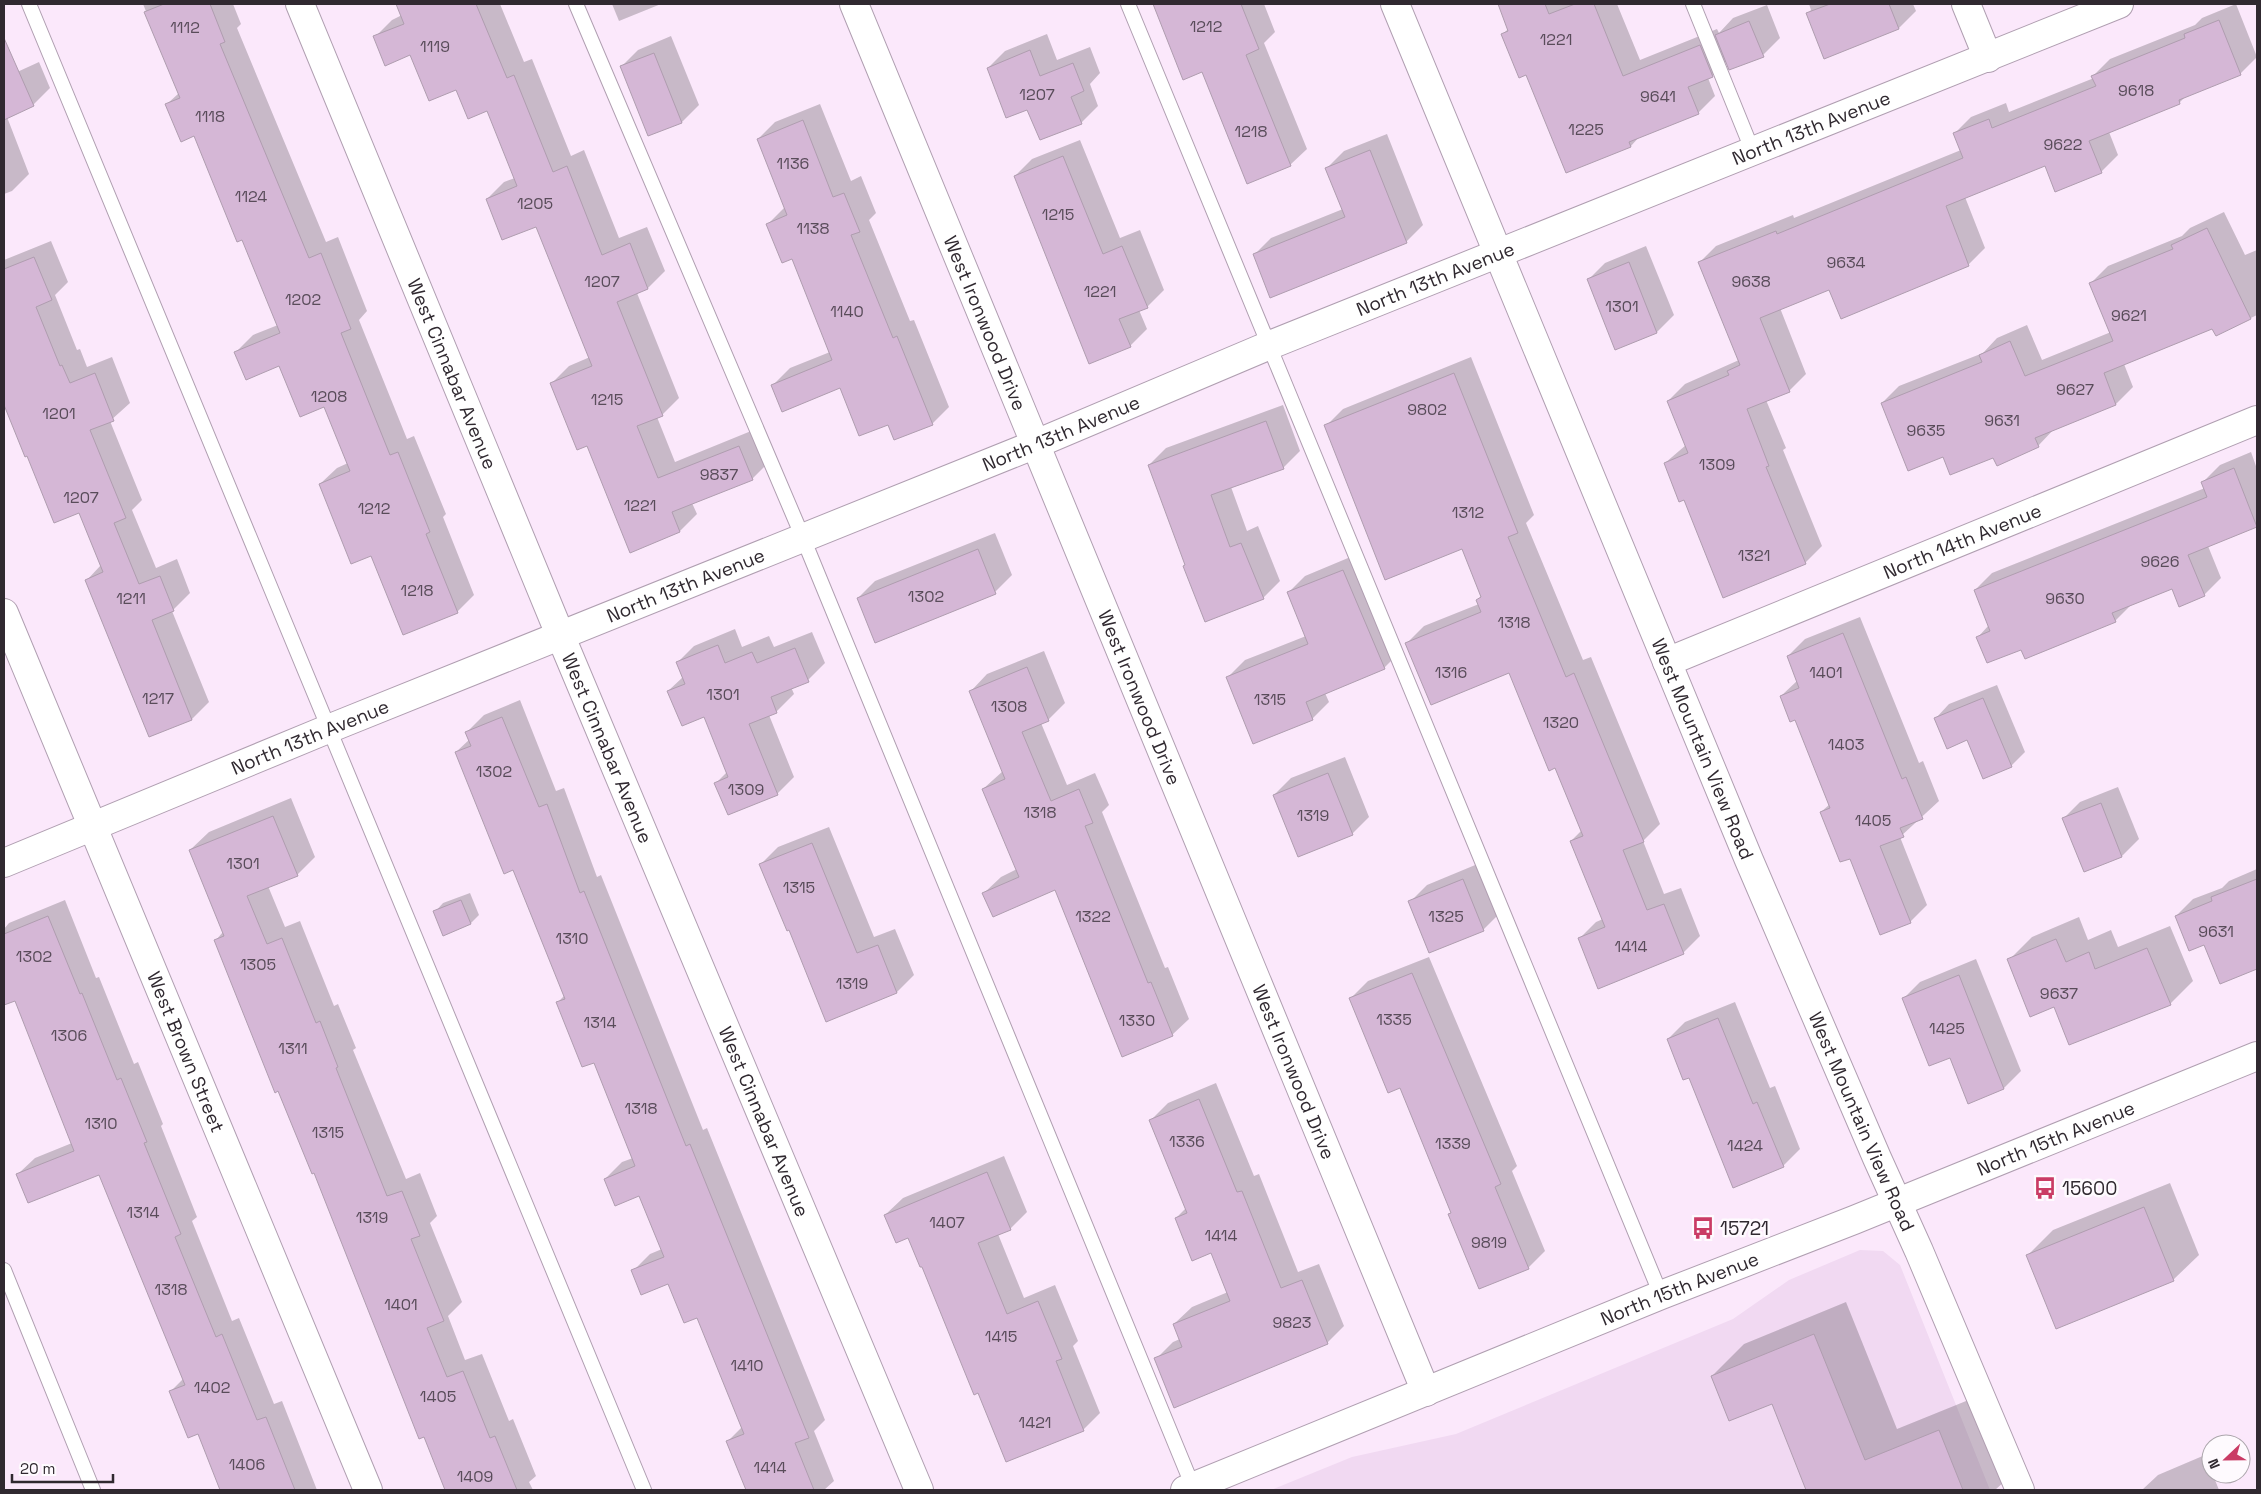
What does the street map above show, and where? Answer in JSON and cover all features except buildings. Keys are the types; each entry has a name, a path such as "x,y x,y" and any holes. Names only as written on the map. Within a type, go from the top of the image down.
{"street":[{"name":"West Cinnabar Avenue","path":"300,4 561,637 919,1490"},
{"name":"West Ironwood Drive","path":"854,4 1426,1392"},
{"name":"West Mountain View Road","path":"1395,4 1786,948 2020,1490"},
{"path":"1966,4 1988,58"},
{"name":"North 13th Avenue","path":"4,863 328,729 561,637 1036,444 1270,345 2119,4"},
{"name":"North 14th Avenue","path":"1667,662 2257,420"},
{"name":"West Brown Street","path":"4,613 368,1490"},
{"name":"North 15th Avenue","path":"1189,1489 1661,1294 1897,1202 2257,1056"}],"lane":[{"path":"29,4 644,1490"},
{"path":"576,4 803,538 1189,1489"},
{"path":"1128,4 1661,1294"},
{"path":"1693,4 1753,152"},
{"path":"4,1270 93,1490"}],"shaded area":[{"path":"1860,1250 1883,1251 1900,1265 1990,1490 1271,1490 1352,1457 1456,1434 1733,1319 1789,1280"}],"place":[{"name":"15600","path":"2045,1188"},
{"name":"15721","path":"1703,1228"}]}
